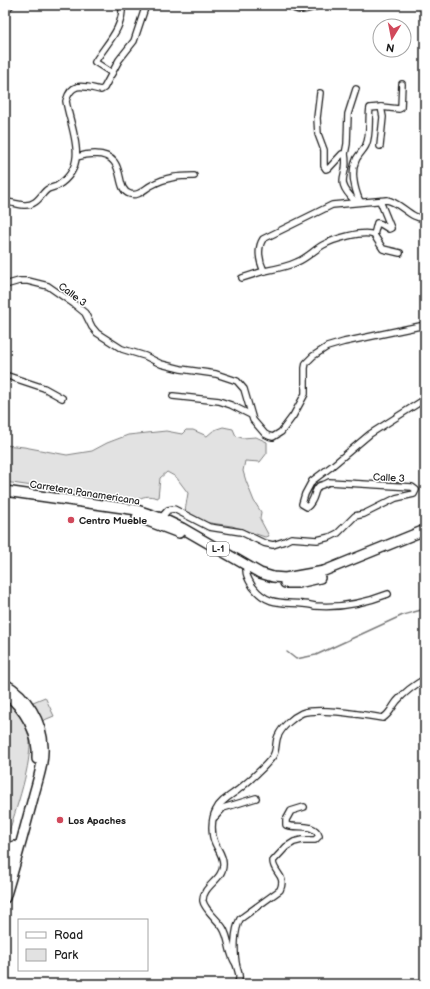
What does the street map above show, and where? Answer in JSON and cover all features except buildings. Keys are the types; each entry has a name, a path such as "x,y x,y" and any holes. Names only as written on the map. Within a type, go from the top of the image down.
{"main road":[{"name":"Carretera Panamericana","path":"5,491 137,510 161,518 182,528 260,573 285,578 324,571 425,530"},
{"name":"Carretera Panamericana","path":"5,496 117,512 135,516 180,534 260,578 273,582 305,582 326,577 425,536"},
{"path":"5,684 19,695 34,715 41,736 43,753 32,804 5,898"},
{"path":"5,693 22,708 27,717 36,738 37,753 31,788 5,875"}],"street":[{"path":"5,11 11,5"},
{"path":"112,73 95,62 117,31 122,5"},
{"path":"5,202 23,205 33,203 47,190 56,186 70,175 77,157 75,136 66,101 68,96 76,87 80,86 101,90 104,88 119,60 134,41 146,5"},
{"path":"289,5 297,10 305,10 321,5"},
{"path":"360,202 356,193 353,168 356,159 367,144 370,108 402,108 402,84"},
{"path":"356,89 348,114 347,144 345,154 346,166 342,179 344,187 355,201 360,202"},
{"path":"320,93 317,118 318,134 324,150 324,166 326,169 342,154 345,154"},
{"path":"380,146 383,117 381,107"},
{"path":"77,157 83,155 107,155 113,160 117,167 121,183 125,190 128,194 132,195 138,194 161,179 174,176 194,176"},
{"path":"374,235 377,223 391,228 380,201"},
{"path":"264,271 260,254 260,243 263,239 332,205 380,201 393,202 416,218 425,218"},
{"path":"242,278 297,263 322,245 334,240 366,233 374,235 383,249 400,253"},
{"name":"Calle 3","path":"5,285 18,281 28,281 48,286 85,313 92,327 97,333 122,349 145,356 161,364 231,378 242,385 248,398 253,420 265,434 273,437 278,435 293,416 305,394 306,363 313,356 327,347 344,342 425,325"},
{"path":"5,375 44,388 62,398"},
{"path":"173,396 219,401 251,415"},
{"name":"Calle 3","path":"161,518 168,510 174,509 209,527 241,532 264,543 273,545 291,538 317,540 338,533 356,516 364,514 396,498 414,494 416,490 412,487 329,482 317,488 313,501 307,507 302,504 312,481 370,434 425,399"},
{"path":"246,570 248,580 257,592 265,599 289,604 322,606 355,604 371,601 388,594"},
{"path":"236,964 232,958 227,935 217,919 206,908 204,903 204,895 210,885 219,877 223,870 223,861 213,837 213,820 216,809 222,802 256,776 271,759 275,750 278,736 296,717 301,714 315,711 383,718 390,713 396,702 405,693 415,684 425,679"},
{"path":"213,820 223,808 256,798"},
{"path":"237,984 239,975 236,964 235,945 238,923 240,919 278,893 282,885 281,875 273,866 273,861 286,847 294,842 302,840 315,840 319,836 313,829 301,825 291,827 286,825 286,820 290,811 304,807"}],"green space":[{"path":"223,427 233,429 236,436 242,438 256,437 267,442 267,453 260,462 245,461 243,471 254,501 261,512 260,519 269,536 265,537 232,526 203,522 185,511 188,493 176,477 167,472 160,478 158,498 146,496 135,501 5,482 5,445 67,455 92,451 107,443 128,435 166,431 182,434 186,430 193,430 207,436 214,430"},
{"path":"45,697 54,716 42,721 33,702"},
{"path":"5,701 13,708 21,719 27,731 30,742 24,780 5,844"}],"waterway":[{"path":"287,652 296,659 316,655 403,615 425,609"}],"place":[{"name":"Centro Mueble","path":"71,520"},
{"name":"Los Apaches","path":"60,820"}]}
